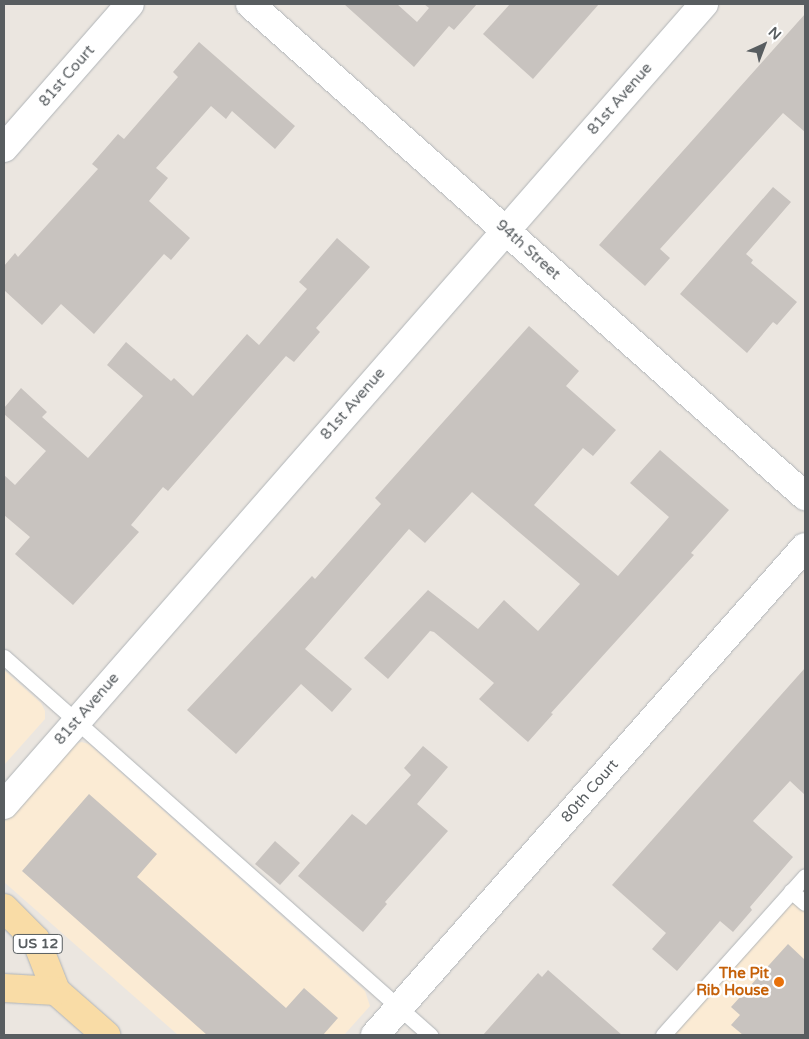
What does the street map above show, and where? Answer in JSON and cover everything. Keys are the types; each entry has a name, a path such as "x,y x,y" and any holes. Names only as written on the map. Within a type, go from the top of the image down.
{"main road":[{"name":"US 12","path":"4,908 36,940 56,991 106,1035"},
{"path":"4,988 56,991"}],"street":[{"name":"81st Court","path":"4,148 130,4"},
{"name":"94th Street","path":"250,4 805,496"},
{"name":"81st Avenue","path":"4,805 704,4"},
{"name":"80th Court","path":"375,1035 805,546"}],"lane":[{"path":"4,657 430,1035"},
{"path":"670,1033 805,876"},
{"path":"791,891 805,903"}],"shaded area":[{"path":"4,670 41,703 45,711 45,719 4,765"},
{"path":"81,742 89,744 365,991 370,1006 344,1035 178,1035 4,882 4,822 73,745"},
{"path":"805,886 805,1035 673,1035"}],"building":[{"path":"344,4 397,4 417,22 429,8 424,4 477,4 454,30 449,26 414,67"},
{"path":"510,4 599,4 533,79 483,34"},
{"path":"805,14 805,132 783,113 660,249 670,258 645,286 599,245"},
{"path":"199,42 295,126 275,149 232,111 226,119 211,106 156,168 168,178 149,201 190,238 171,260 164,254 94,334 61,304 42,325 4,290 4,266 15,253 18,257 98,169 92,164 118,134 124,139 178,77 173,72"},
{"path":"773,187 791,202 746,254 753,260 751,263 797,302 777,325 773,322 747,353 680,294"},
{"path":"337,238 370,267 316,328 320,332 294,362 286,356 168,491 163,487 131,525 139,532 73,605 15,554 30,537 4,515 4,475 15,485 46,451 4,414 4,408 21,388 47,412 42,417 88,458 143,396 107,365 126,342 171,381 174,378 193,396 247,334 259,345 307,289 299,282"},
{"path":"529,326 579,371 566,386 616,430 593,456 583,448 534,505 618,576 669,517 630,483 660,450 729,510 691,553 694,555 551,713 553,714 528,742 479,699 494,683 434,632 430,631 388,679 364,658 428,590 478,629 504,600 538,631 580,584 472,492 425,543 409,529 305,649 352,689 332,712 301,684 236,754 187,710 312,576 315,579 381,504 375,498"},
{"path":"805,668 805,795 790,781 753,821 793,857 750,907 752,910 733,932 720,921 677,971 652,949 666,933 612,885"},
{"path":"423,746 448,767 417,804 448,831 385,902 387,904 363,932 298,876 352,814 366,825 411,775 404,768"},
{"path":"89,794 157,854 137,877 286,1008 304,988 338,1018 323,1035 207,1035 22,871"},
{"path":"275,841 300,863 280,885 255,864"},
{"name":"The Pit Rib House","path":"788,944 805,960 805,1035 743,1035 731,1025 740,1015 731,1007"},
{"path":"548,970 622,1035 483,1035 538,973 542,977"}],"place":[{"name":"The Pit Rib House","path":"779,982"}]}
